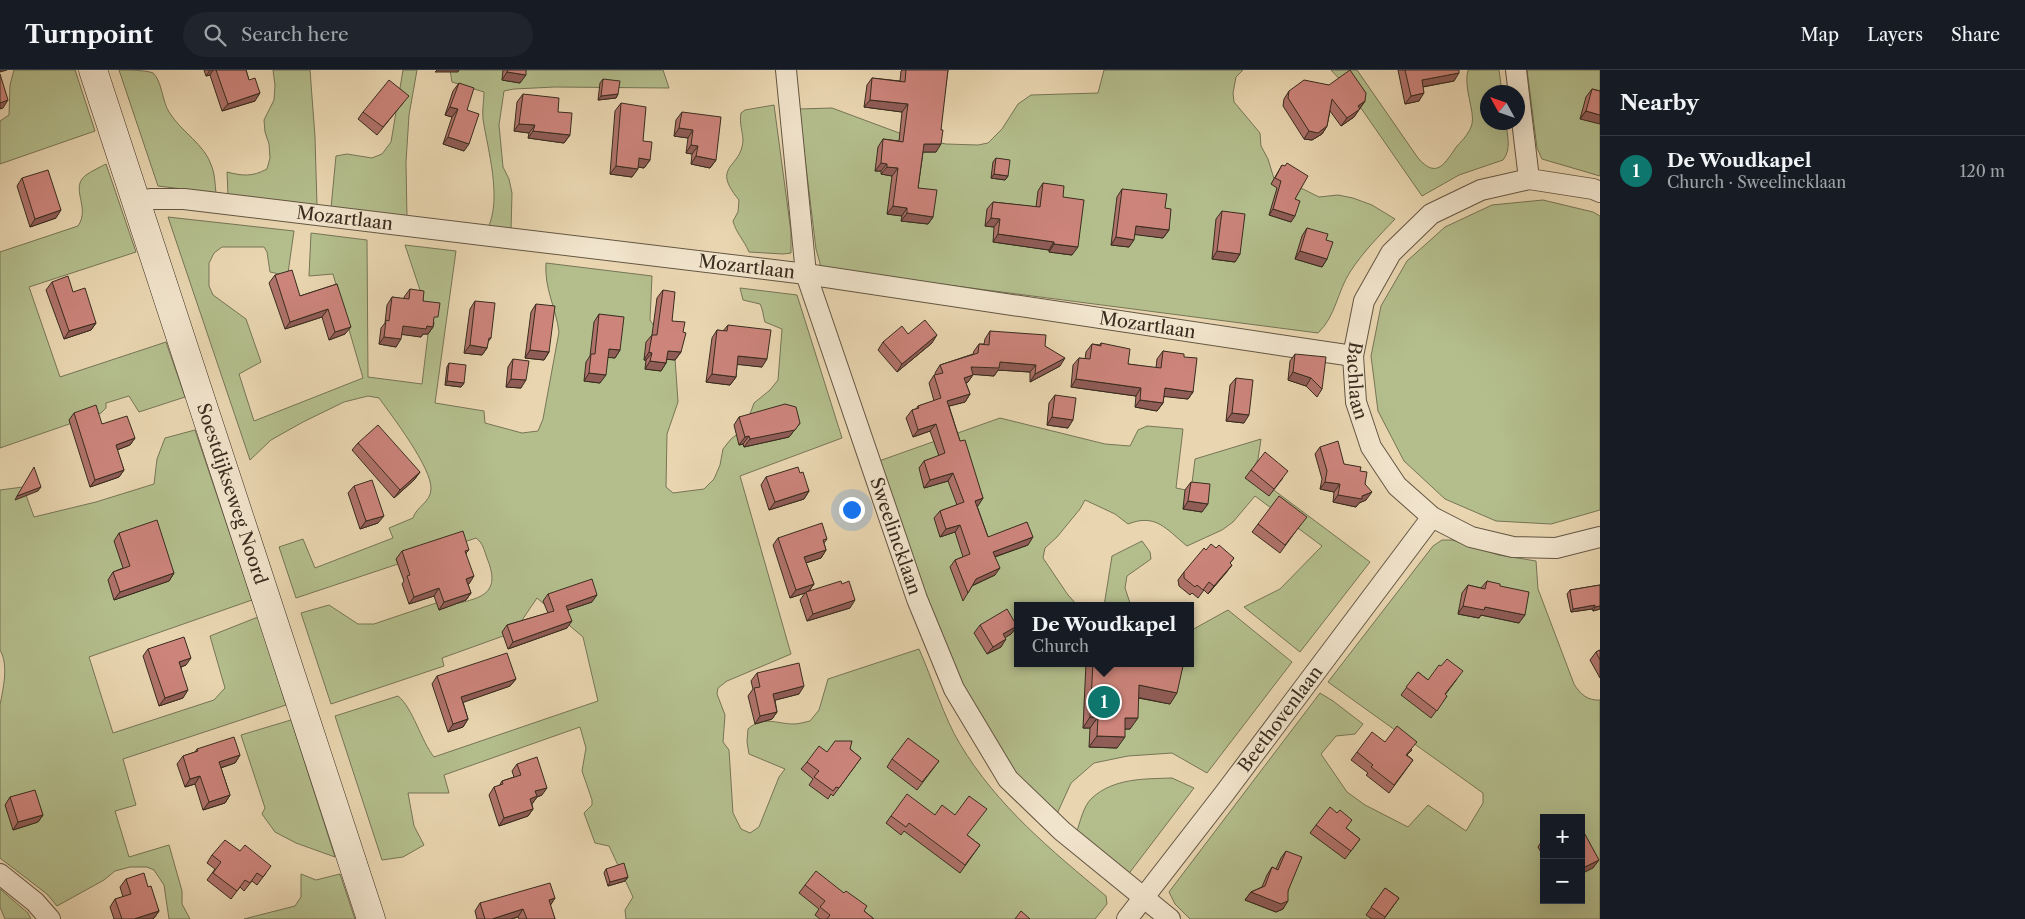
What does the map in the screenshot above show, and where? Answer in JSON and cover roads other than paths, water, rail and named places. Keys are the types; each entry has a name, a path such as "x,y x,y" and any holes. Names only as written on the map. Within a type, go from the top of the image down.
{"main road":[{"name":"Soestdijkseweg Noord","path":"93,70 371,919"}],"street":[{"name":"Sweelincklaan","path":"786,70 806,274 917,599 954,689 1008,778 1062,832 1144,896 1170,919"},
{"path":"1516,70 1529,179"},
{"name":"Bachlaan","path":"1600,192 1593,189 1529,179 1481,190 1431,214 1391,253 1364,301 1352,356 1356,402 1371,447 1398,486 1432,517 1471,537 1513,547 1556,548 1600,537"},
{"name":"Mozartlaan","path":"137,201 184,199 806,274 1352,356"},
{"name":"Beethovenlaan","path":"1127,919 1224,794 1432,517"},
{"path":"0,874 35,902 50,919"}],"place":[{"name":"De Woudkapel","path":"1104,702"}]}
